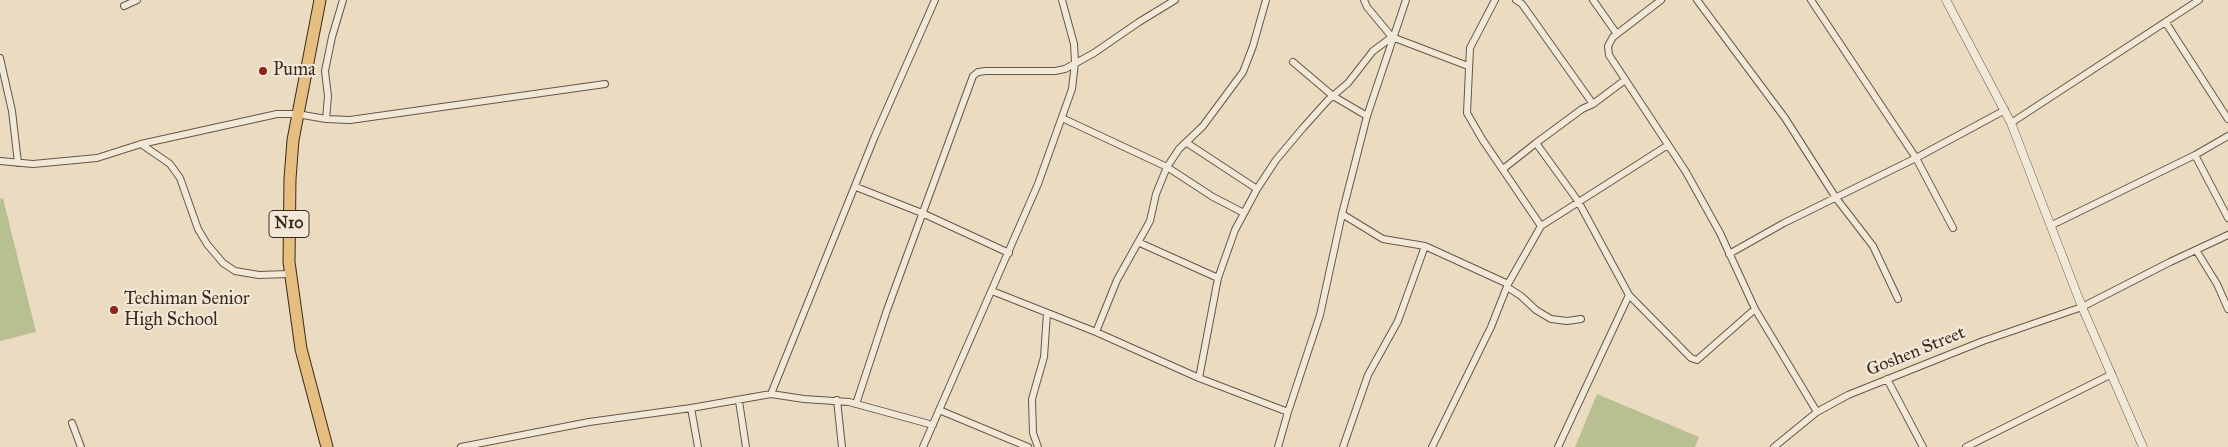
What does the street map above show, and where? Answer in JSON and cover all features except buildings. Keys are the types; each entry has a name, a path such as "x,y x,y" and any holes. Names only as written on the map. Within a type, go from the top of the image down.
{"highway":[{"name":"N10","path":"320,0 297,114 290,179 289,274 306,372 327,447"}],"street":[{"path":"124,6 137,0"},
{"path":"326,119 328,96 325,71 332,37 343,0"},
{"path":"771,394 875,136 935,0"},
{"path":"923,447 1038,184 1072,89 1075,63 1074,44 1062,0"},
{"path":"856,404 887,310 973,76 978,72 986,71 1055,71 1075,63 1175,0"},
{"path":"1096,332 1113,288 1140,243 1150,221 1156,194 1167,167 1179,149 1187,143 1219,106 1242,72 1256,37 1266,0"},
{"path":"1364,0 1366,7 1392,37 1468,66"},
{"path":"1278,447 1320,315 1342,214 1367,116 1406,0"},
{"path":"1495,0 1470,48 1468,113 1541,226"},
{"path":"1516,0 1522,4 1592,104"},
{"path":"1593,0 1617,34"},
{"path":"1661,0 1617,34 1608,46 1609,55 1696,190 1755,310 1817,412"},
{"path":"1697,0 1785,118 1836,198 1872,246 1898,299"},
{"path":"1811,0 1916,158 1953,228"},
{"path":"1946,0 2011,123 2052,225 2082,307 2143,447"},
{"path":"2011,123 2199,0"},
{"path":"2166,23 2228,119"},
{"path":"1199,378 1218,278 1225,254 1257,189 1276,160 1333,96 1348,83 1379,44 1392,37"},
{"path":"0,58 12,111 18,163"},
{"path":"1293,62 1333,96 1367,116"},
{"path":"1503,169 1582,109 1625,80"},
{"path":"0,162 60,163 97,158 142,144 204,132 276,114 297,114 326,119 364,119 605,84"},
{"path":"1729,254 1784,223 1916,158 2005,110"},
{"path":"1062,118 1167,167 1214,198 1244,213"},
{"path":"2052,225 2196,155 2228,136"},
{"path":"1187,143 1257,189"},
{"path":"1536,143 1578,201 1629,295 1691,358 1697,360 1755,310"},
{"path":"142,144 170,164 180,178 198,229 207,244 223,263 235,271 259,275 289,274"},
{"path":"1432,447 1491,327 1508,285 1541,226 1668,145"},
{"path":"2196,155 2228,218"},
{"path":"856,187 922,213 1008,253"},
{"path":"1342,214 1383,239 1425,246 1508,285 1536,310 1551,319 1567,321 1581,319"},
{"name":"Goshen Street","path":"1774,447 1817,412 1848,395 1983,341 2082,307 2228,235"},
{"path":"1140,243 1218,278"},
{"path":"1343,447 1368,375 1398,321 1425,246"},
{"path":"2196,250 2228,309"},
{"path":"992,291 1096,332 1199,378 1288,412"},
{"path":"1558,447 1629,295"},
{"path":"1038,447 1033,433 1032,399 1044,357 1048,313"},
{"path":"1966,447 2112,374"},
{"path":"1887,379 1923,447"},
{"path":"461,447 588,422 691,408 771,394 804,399 837,400 933,425"},
{"path":"739,400 746,447"},
{"path":"837,400 842,447"},
{"path":"691,408 698,447"},
{"path":"940,410 1028,447"},
{"path":"72,423 81,447"}],"green space":[{"path":"3,198 36,332 0,341 0,199"},
{"path":"1597,394 1699,437 1695,447 1575,447"}],"place":[{"name":"Puma","path":"263,71"},
{"name":"Techiman Senior High School","path":"114,310"}]}
